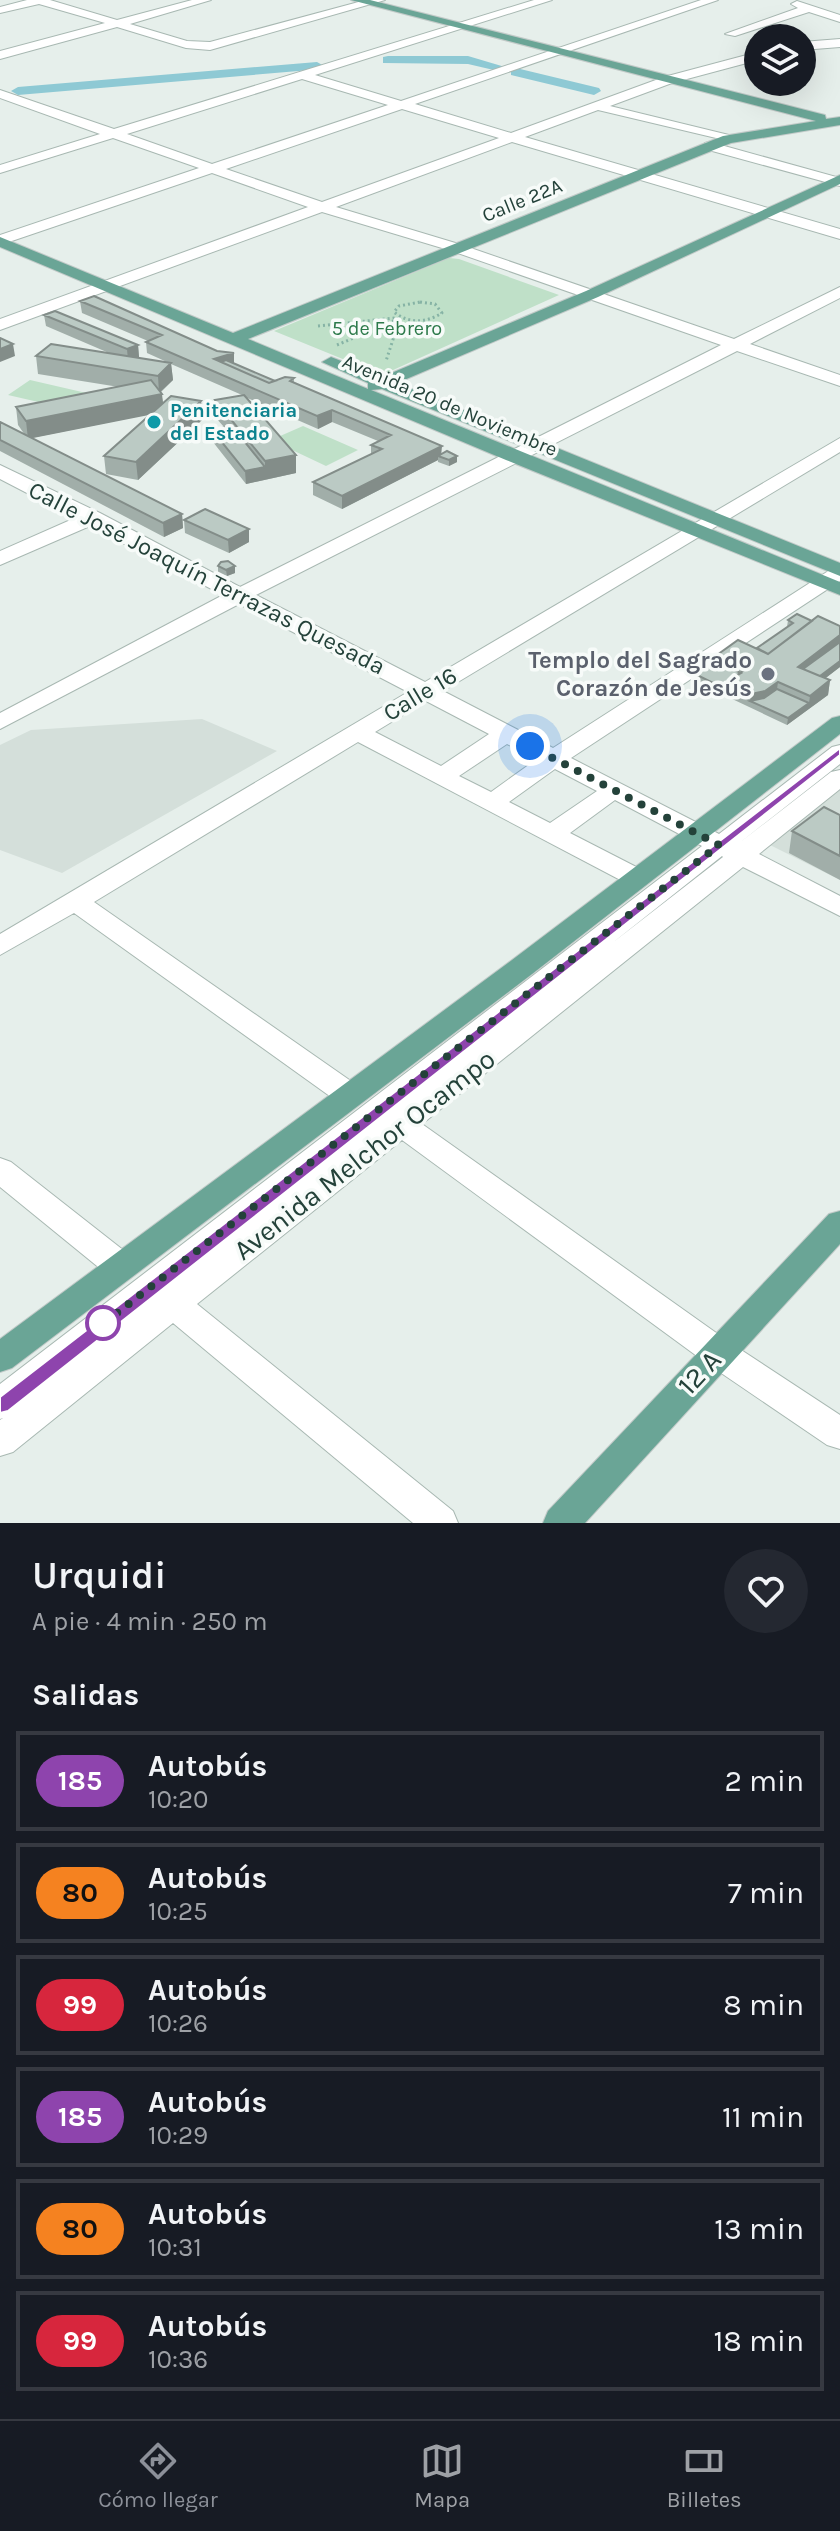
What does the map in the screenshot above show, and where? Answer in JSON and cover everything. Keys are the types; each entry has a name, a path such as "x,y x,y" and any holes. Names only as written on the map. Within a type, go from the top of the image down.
{"main road":[{"path":"368,1 837,122"},
{"name":"Calle 22A","path":"234,339 728,139 837,122"},
{"path":"362,392 383,379 592,294 839,181"},
{"name":"Avenida 20 de Noviembre","path":"3,237 116,284 234,339 513,456 704,524 836,578"},
{"name":"Avenida 20 de Noviembre","path":"116,284 383,379 535,445 704,524"},
{"name":"Avenida Melchor Ocampo","path":"0,1358 637,878 719,844 840,723"},
{"name":"12 A","path":"561,1523 840,1223"}],"street":[{"path":"0,10 39,0 186,44 210,46 368,1"},
{"path":"0,55 205,0"},
{"path":"0,169 546,0"},
{"path":"3,237 712,0"},
{"path":"786,0 840,19"},
{"path":"731,34 809,8"},
{"path":"816,45 840,43"},
{"path":"0,325 668,80 744,60"},
{"path":"301,75 840,234"},
{"path":"0,94 322,207 457,248 840,381"},
{"path":"0,107 22,101"},
{"path":"600,107 728,139"},
{"path":"710,146 839,181"},
{"path":"0,722 240,595 840,292"},
{"name":"Calle 16","path":"0,946 704,524 838,448"},
{"name":"Calle José Joaquín Terrazas Quesada","path":"0,471 840,907"},
{"path":"0,559 93,517"},
{"path":"490,804 553,759 836,578"},
{"path":"356,732 637,878"},
{"path":"440,778 507,733"},
{"path":"0,1404 840,752"},
{"name":"Avenida Melchor Ocampo","path":"0,1441 401,1124 719,844 840,777"},
{"path":"551,834 614,790"},
{"path":"75,901 348,1094"},
{"path":"401,1124 717,1352 840,1434"},
{"path":"0,1170 120,1266"},
{"path":"172,1303 440,1523"}],"path":[{"path":"306,327 400,318 429,320 439,316 441,310 428,303 412,302 395,309 400,318"},
{"path":"383,379 400,318"},
{"path":"335,346 400,318"}],"shaded area":[{"path":"202,719 277,751 62,873 0,850 0,745 31,730"},
{"path":"840,788 840,880 770,845"}],"green space":[{"name":"5 de Febrero","path":"449,258 559,295 382,375 274,331"},
{"path":"30,380 95,395 73,410 8,395"},
{"path":"303,426 358,450 326,466 271,440"}],"building":[{"path":"94,296 217,351 234,353 214,359 269,383 285,377 294,378 290,381 442,446 342,496 313,482 382,449 371,445 391,435 332,410 317,416 146,342 162,335 80,301"},
{"path":"55,311 138,345 127,349 44,315"},
{"path":"0,338 13,344 0,349"},
{"path":"51,344 171,363 158,376 36,356"},
{"path":"226,360 275,381 269,383 221,362"},
{"path":"151,380 162,394 26,421 16,407"},
{"path":"244,395 296,455 265,461 215,400"},
{"path":"171,396 201,401 136,462 104,456"},
{"path":"0,422 182,514 163,523 0,440"},
{"path":"232,426 265,467 245,471 212,430"},
{"path":"447,451 457,456 449,460 438,456"},
{"path":"205,509 249,529 228,540 184,520"},
{"path":"228,561 235,566 226,570 218,566 221,562"},
{"path":"797,614 812,621 768,654 757,648 793,623 788,620"},
{"path":"818,616 840,626 840,635 798,667 830,680 810,696 778,682 765,691 751,694 732,685 736,676 747,668 717,655 738,640 768,654"},
{"path":"840,642 840,661 820,676 803,669"},
{"path":"715,661 741,673 736,676 731,692 695,674"},
{"path":"777,689 809,703 788,718 750,701 764,698"},
{"path":"824,807 840,815 840,856 792,831"}],"waterway":[{"path":"388,60 468,60 498,67"},
{"path":"18,91 317,66"},
{"path":"516,72 594,91"}],"bus line":[{"name":"185","path":"0,1404 840,752"}],"place":[{"name":"Penitenciaria del Estado","path":"154,422"},
{"name":"Templo del Sagrado Corazón de Jesús","path":"768,674"}],"route":[{"path":"103,1323 99,1327 719,845 530,746"}]}
